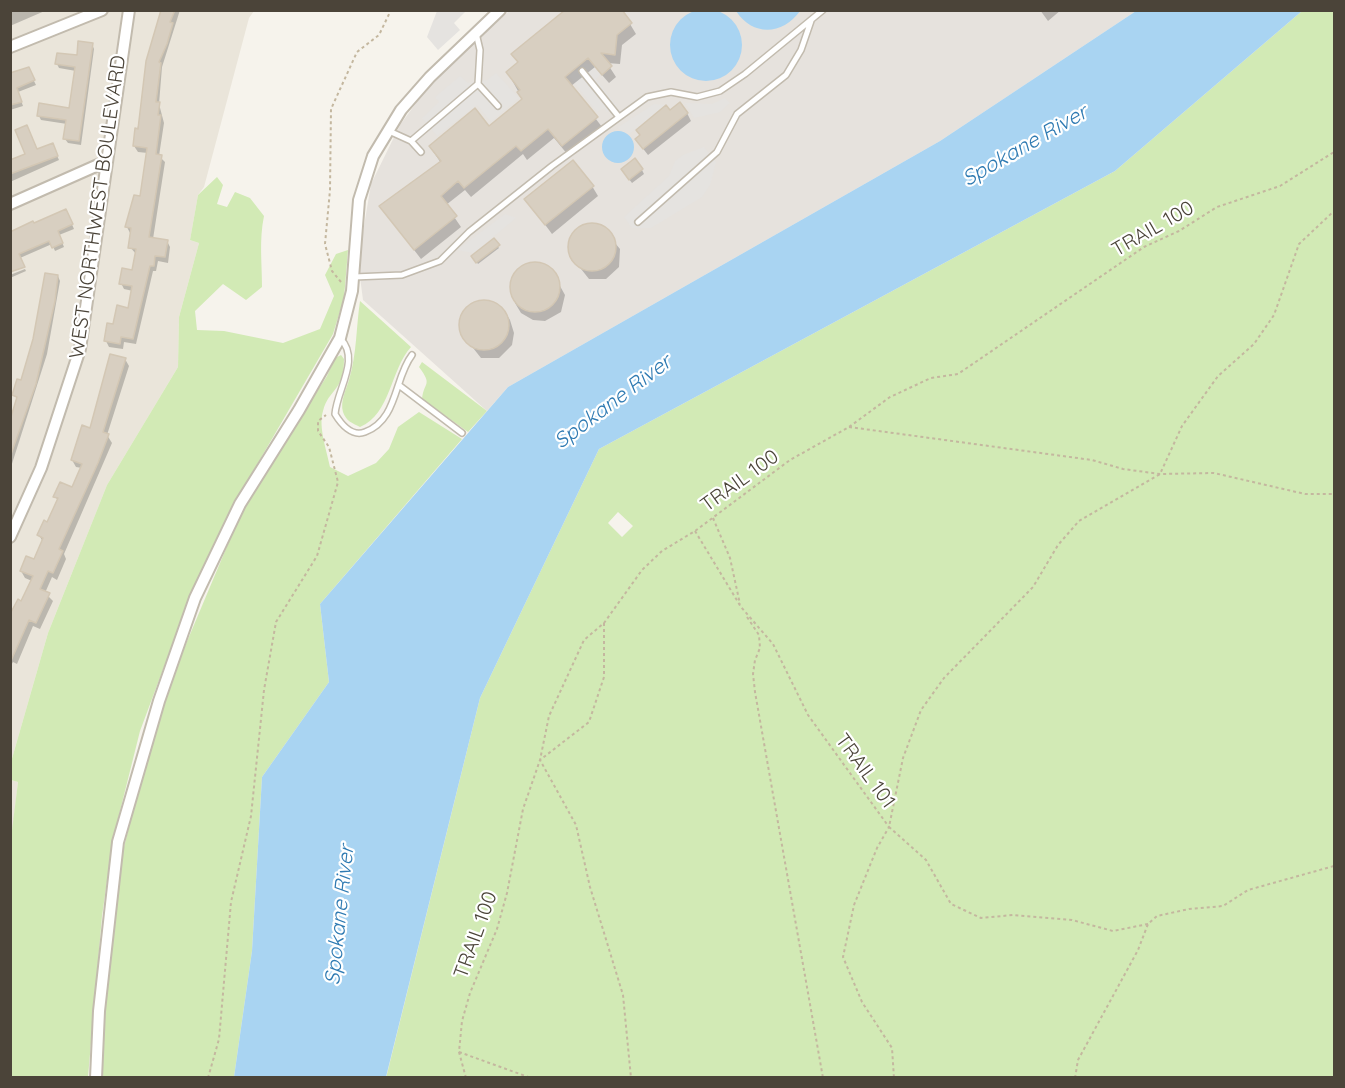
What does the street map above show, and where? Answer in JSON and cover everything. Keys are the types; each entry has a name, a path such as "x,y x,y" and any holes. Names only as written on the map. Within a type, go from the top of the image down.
{"street":[{"path":"10,47 102,10"},
{"name":"WEST NORTHWEST BOULEVARD","path":"10,537 41,468 80,349 129,10"},
{"path":"96,1077 99,1011 118,842 159,701 195,598 240,504 299,410 340,338 354,277 359,200 373,156 401,110 430,77 500,10"},
{"path":"10,204 107,161"}],"lane":[{"path":"354,277 402,275 440,261 469,232 647,97 671,92 697,97 720,91 745,74 823,10"},
{"path":"638,222 717,152 736,114 786,75 801,50 811,21"},
{"path":"476,33 480,50 478,84 498,106"},
{"path":"582,71 619,117"},
{"path":"411,141 478,84"},
{"path":"388,131 411,141 421,152"},
{"path":"340,338 348,345 349,356 335,414 351,431 361,434 375,428 384,418 400,386 407,361 412,355"},
{"path":"400,386 462,433"}],"path":[{"path":"352,291 332,271 325,244 330,190 331,109 357,52 379,35 391,10"},
{"name":"TRAIL 100","path":"466,1077 459,1052 462,1021 470,993 497,929 507,893 523,809 540,760 549,716 564,678 584,640 604,623 642,570 662,551 695,531 790,460 849,427 890,397 931,378 957,374 1144,247 1179,231 1216,207 1280,186 1335,152"},
{"path":"1148,924 1113,931 1072,920 1013,915 981,918 951,904 926,860 889,827 903,758 921,710 944,678 1033,587 1058,545 1079,521 1160,474 1182,426 1218,376 1254,344 1274,315 1299,244 1335,211"},
{"path":"208,1077 219,1039 231,902 251,816 264,690 276,622 317,556 338,482 329,447 318,431 317,425 336,407"},
{"path":"849,427 1092,460 1123,469 1160,474 1214,473 1305,494 1335,494"},
{"path":"713,518 729,558 741,607 759,635 760,648 754,660 753,674 755,692 823,1077"},
{"name":"TRAIL 101","path":"695,531 741,607 773,644 808,715 889,827 877,848 854,905 843,957 862,1002 892,1048 894,1077"},
{"path":"604,623 604,677 589,722 540,760 576,825 590,887 624,995 631,1077"},
{"path":"1075,1077 1078,1060 1129,969 1148,924 1157,916 1189,909 1223,906 1248,890 1335,866"},
{"path":"459,1052 531,1077"}],"shaded area":[{"path":"11,11 254,11 249,18 204,187 198,195 190,240 199,243 179,317 178,367 107,485 48,633 11,762"},
{"path":"437,11 466,11 454,23 460,30 438,50 427,37"},
{"path":"509,11 1136,11 940,141 508,387 487,411 363,300 358,262 371,184 400,125 433,80"},
{"path":"585,63 594,66 601,74 596,79 617,106 607,112 604,108 597,112 569,76"},
{"path":"496,73 519,98 491,122 477,105 437,136 422,118 439,102 435,97 460,76 468,83 487,80"},
{"path":"725,98 730,103 720,112 694,118 685,103 712,104"},
{"path":"654,104 666,105 628,135 617,128"},
{"path":"704,147 716,162 710,185 702,197 651,228 632,228 624,217 669,176 675,161 683,155"},
{"path":"505,214 516,218 474,253 457,250"},
{"path":"11,780 18,782 11,846"}],"green space":[{"path":"1302,11 1334,11 1334,1077 386,1078 480,698 599,449 1115,171","holes":["618,512 633,526 622,537 608,523"]},
{"path":"217,177 223,185 217,204 227,207 235,192 250,198 264,216 261,242 262,287 246,300 223,284 195,311 197,330 224,331 283,343 320,329 334,296 325,275 336,254 348,250 344,298 333,334 230,511 192,592 140,731 113,839 102,916 88,1077 11,1077 10,846 18,782 11,780 11,762 48,633 107,485 178,367 179,317 199,243 190,240 198,195"},
{"path":"360,301 411,347 378,412 360,427 346,418 342,404 354,360"},
{"path":"341,355 344,359 342,378 329,398 322,417 322,432 330,467 348,476 376,463 389,449 398,427 419,412 462,439 320,604 329,682 262,777 252,951 234,1077 100,1078 109,948 122,855 148,751 175,670 236,525 262,477 327,376 335,358"},
{"path":"422,362 487,411 468,432 422,399 427,381 419,367"}],"water":[{"path":"706,9 726,15 736,25 742,45 736,65 726,75 706,81 686,75 676,65 670,45 676,25 686,15"},
{"path":"736,11 800,11 785,25 768,30 751,25"},
{"name":"Spokane River","path":"1136,11 1302,11 1115,171 599,449 480,698 386,1077 234,1077 252,951 262,777 329,682 320,604 508,387 940,141"},
{"path":"618,131 629,136 634,147 629,158 618,163 607,158 602,147 607,136"}],"building":[{"path":"161,10 175,10 170,22 173,23 167,44 159,62 161,63 156,102 160,102 158,115 161,115 156,154 162,155 149,237 168,240 165,257 155,256 154,266 150,266 133,339 121,337 120,344 104,341 107,323 113,324 117,305 128,308 132,286 119,284 122,268 132,270 136,249 128,248 131,228 125,227 134,195 140,196 147,148 133,146 135,128 138,129 146,61"},
{"path":"565,10 622,10 632,23 617,35 615,55 601,53 612,66 602,75 588,58 565,77 598,117 562,146 548,129 521,151 516,146 464,188 458,181 441,196 457,216 414,250 379,206 441,161 429,146 475,108 489,126 522,99 517,92 520,90 506,72 518,62 511,54"},
{"path":"78,41 93,43 79,141 63,139 66,120 37,116 39,103 69,108 75,67 55,64 57,53 77,55"},
{"path":"29,67 35,80 17,88 22,102 10,105 10,73"},
{"path":"680,102 688,113 643,149 635,139 640,135 636,130 666,105 670,110"},
{"path":"27,125 37,149 53,143 58,156 10,174 10,160 25,154 15,130"},
{"path":"635,158 643,169 629,180 621,169"},
{"path":"573,160 594,186 545,225 524,199"},
{"path":"66,209 73,224 58,231 63,243 52,248 49,241 19,254 25,267 10,272 10,232"},
{"path":"587,223 597,223 612,233 616,247 615,256 606,267 597,271 587,271 572,261 568,252 568,242 578,227"},
{"path":"494,238 500,245 476,263 471,256"},
{"path":"530,262 540,262 553,269 560,282 560,292 553,305 540,312 530,312 521,308 514,301 510,292 510,282 514,273 521,266"},
{"path":"45,273 58,275 55,301 36,384 10,457 10,420 17,397 12,395 17,379 21,380 33,339"},
{"path":"479,300 489,300 502,307 509,320 509,330 502,343 489,350 479,350 470,346 463,339 459,330 459,320 463,311 470,304"},
{"path":"110,354 126,358 103,432 109,434 59,549 63,551 53,573 48,571 40,589 50,593 36,623 29,620 10,663 10,614 18,599 21,601 33,576 20,571 26,556 34,559 43,538 37,535 44,520 47,522 58,498 53,497 60,482 72,487 82,464 71,460 82,425 90,428"}]}
